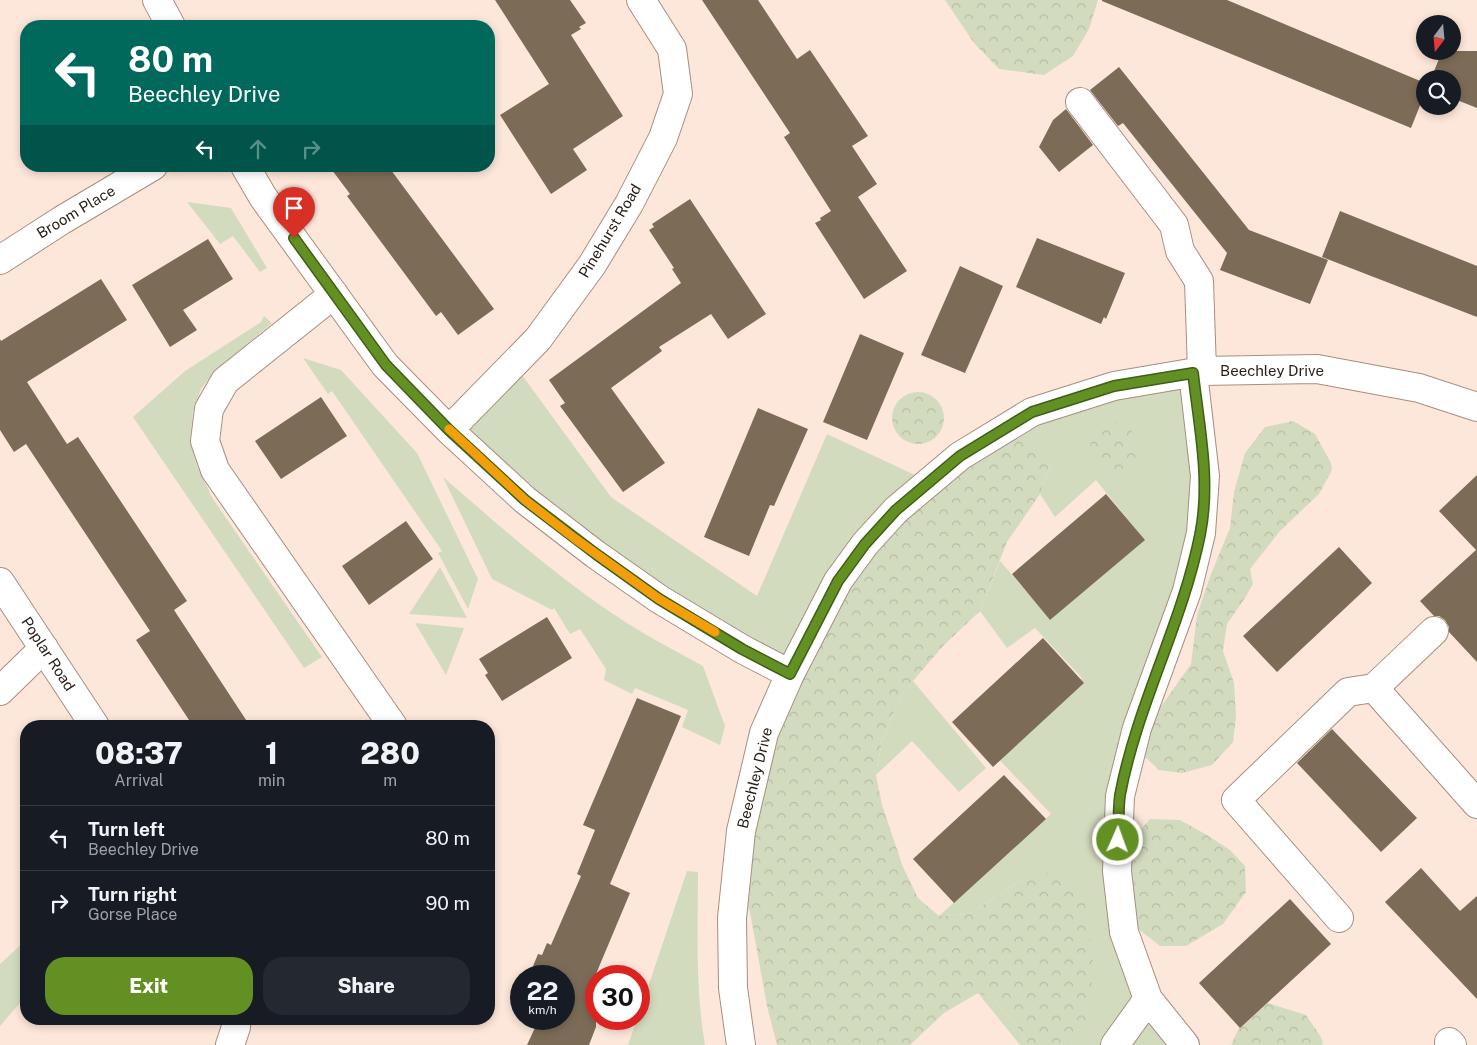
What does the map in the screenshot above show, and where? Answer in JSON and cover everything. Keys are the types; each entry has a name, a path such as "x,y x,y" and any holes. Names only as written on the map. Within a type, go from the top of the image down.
{"street":[{"path":"157,0 168,20"},
{"name":"Pinehurst Road","path":"449,430 538,339 592,265 629,204 663,138 678,94 672,49 641,0"},
{"path":"1080,102 1174,225 1180,251 1199,281 1198,372 1205,476 1201,533 1187,590 1137,728 1120,796 1117,871 1124,932 1148,999 1185,1045"},
{"name":"Broom Place","path":"0,260 62,220 143,172"},
{"path":"249,172 263,196 386,365 449,430 525,500 596,554 659,599 742,649 790,674"},
{"path":"334,294 225,381 209,409 205,441 215,470 389,720"},
{"name":"Beechley Drive","path":"741,1045 733,988 732,918 741,831 764,733 790,674 838,581 865,544 896,510 960,456 1032,412 1114,386 1198,372 1317,369 1419,388 1477,406"},
{"name":"Poplar Road","path":"0,582 91,720"},
{"path":"1339,918 1236,800 1348,692 1374,688 1434,632"},
{"path":"0,691 44,648"},
{"path":"1374,688 1477,804"},
{"path":"1116,1045 1148,999"},
{"path":"230,1045 236,1025"}],"green space":[{"path":"945,0 1098,0 1089,29 1073,56 1044,75 999,69 974,43"},
{"path":"187,202 231,208 267,268 260,272 233,236 220,244"},
{"path":"264,316 272,323 213,373 201,389 193,411 190,441 197,466 213,499 322,657 304,668 133,417 185,371 261,322"},
{"path":"303,358 341,370 417,453 478,579 468,609 438,553 442,551 332,391 328,394"},
{"path":"514,364 611,497 757,596 827,434 930,482 790,674 742,649 449,430"},
{"path":"1193,373 1205,476 1137,728 1124,932 1185,1045 1071,1045 1086,1022 1026,877 969,914 939,916 1051,814 990,750 1082,678 1035,628 1007,648 980,611 1000,561 1044,612 1138,532 1096,480 1055,517 1040,494 1051,464 983,440"},
{"path":"913,392 923,392 932,396 940,404 944,418 940,432 932,440 923,444 913,444 904,440 896,432 892,423 892,413 896,404 904,396"},
{"path":"1293,421 1315,434 1331,463 1332,470 1319,494 1280,531 1250,569 1253,584 1227,624 1223,651 1234,683 1236,716 1233,742 1212,765 1182,773 1159,770 1142,754 1146,728 1191,664 1197,615 1230,528 1234,492 1245,453 1265,427"},
{"path":"1114,423 1123,425 1131,430 1136,438 1138,447 1136,456 1131,464 1123,469 1114,471 1105,469 1097,464 1092,456 1090,447 1092,438 1097,430 1105,425"},
{"path":"1015,438 1041,449 1051,464 1040,494 1007,542 980,611 943,646 901,695 882,740 876,775 882,805 903,867 918,898 939,916 969,914 1026,877 1052,872 1075,881 1085,903 1094,968 1086,1023 1071,1045 1029,1045 1014,1021 992,998 978,993 944,1013 910,1045 777,1045 767,1006 750,912 736,878 764,733 896,510"},
{"path":"443,477 532,553 579,590 636,629 703,666 725,726 720,745 682,727 688,710 635,688 632,694 604,680 606,669 580,629 570,634 554,608 552,610 492,579"},
{"path":"440,567 467,618 409,614"},
{"path":"415,623 464,628 446,675"},
{"path":"913,681 986,768 959,792 912,741 876,775 882,740 901,695"},
{"path":"1150,819 1180,820 1230,850 1245,866 1246,892 1223,924 1186,946 1160,946 1138,929 1127,882 1131,841"},
{"path":"687,871 698,872 698,981 705,1045 628,1045 633,1030 650,1030 650,981"},
{"path":"20,946 20,1003 0,1026 0,964"},
{"path":"978,993 992,998 1014,1021 1029,1045 1020,1045"},
{"path":"1268,1003 1306,1015 1321,1037 1323,1045 1231,1045 1244,1017"}],"building":[{"path":"495,0 570,0 586,23 579,27 581,29 571,35 623,116 573,149 587,170 551,194 500,115 549,84"},
{"path":"702,0 758,0 797,59 810,50 868,136 852,146 877,184 858,197 907,271 864,299 815,223 831,211 784,137 790,133"},
{"path":"1227,0 1416,79 1416,115 1411,128 1102,1"},
{"path":"1461,51 1477,51 1477,108 1461,102 1461,70 1435,70 1438,60 1461,60"},
{"path":"1119,67 1249,230 1328,260 1310,304 1220,270 1227,253 1123,123 1118,126 1090,90"},
{"path":"1066,109 1093,145 1059,172 1039,147 1053,120"},
{"path":"334,172 392,172 494,309 458,335 441,312 436,316 347,196 350,194"},
{"path":"690,199 766,314 728,339 711,314 659,347 662,351 611,388 665,463 623,492 560,406 565,403 549,380 681,283 672,269 674,268 649,230 654,227 652,224"},
{"path":"1340,211 1477,266 1477,317 1322,257"},
{"path":"1037,238 1125,273 1106,319 1104,317 1101,324 1016,287"},
{"path":"208,239 233,279 183,310 197,330 170,347 132,285"},
{"path":"960,266 1003,286 965,373 921,355"},
{"path":"101,279 127,320 27,382 67,444 78,437 187,601 174,610 246,720 189,720 136,640 150,631 26,444 14,452 0,430 0,339 1,341"},
{"path":"860,334 904,353 867,440 823,422"},
{"path":"321,397 347,436 281,479 255,441"},
{"path":"758,408 808,429 774,506 770,505 749,556 704,537"},
{"path":"1477,475 1477,662 1449,632 1449,627 1445,620 1439,616 1434,616 1420,601 1476,550 1439,511"},
{"path":"1106,494 1145,540 1050,620 1012,574"},
{"path":"406,521 433,559 369,605 342,566"},
{"path":"1339,547 1372,583 1277,672 1243,636"},
{"path":"547,617 572,658 502,701 485,675 488,673 479,659"},
{"path":"1043,638 1084,683 993,767 952,722"},
{"path":"637,698 681,716 610,884 630,893 600,965 585,965 585,1030 595,1030 589,1045 527,1045 534,1030 575,1030 575,965 534,965 538,954 542,955 547,943 551,945 581,876 577,874 595,830 583,825"},
{"path":"1332,729 1417,818 1381,852 1297,763"},
{"path":"1004,775 1046,819 954,903 913,859"},
{"path":"1421,868 1460,911 1477,896 1477,999 1385,902"},
{"path":"1290,899 1331,944 1240,1028 1199,983"}],"slow traffic":[{"path":"449,429 525,500 574,538 659,599 715,632"}],"route":[{"path":"294,238 386,365 449,430 525,500 659,599 740,646 742,649 790,674 838,581 865,544 896,510 960,456 983,440 1032,412 1114,386 1193,373 1205,476 1201,533 1187,590 1137,728 1120,796 1118,840"}]}
